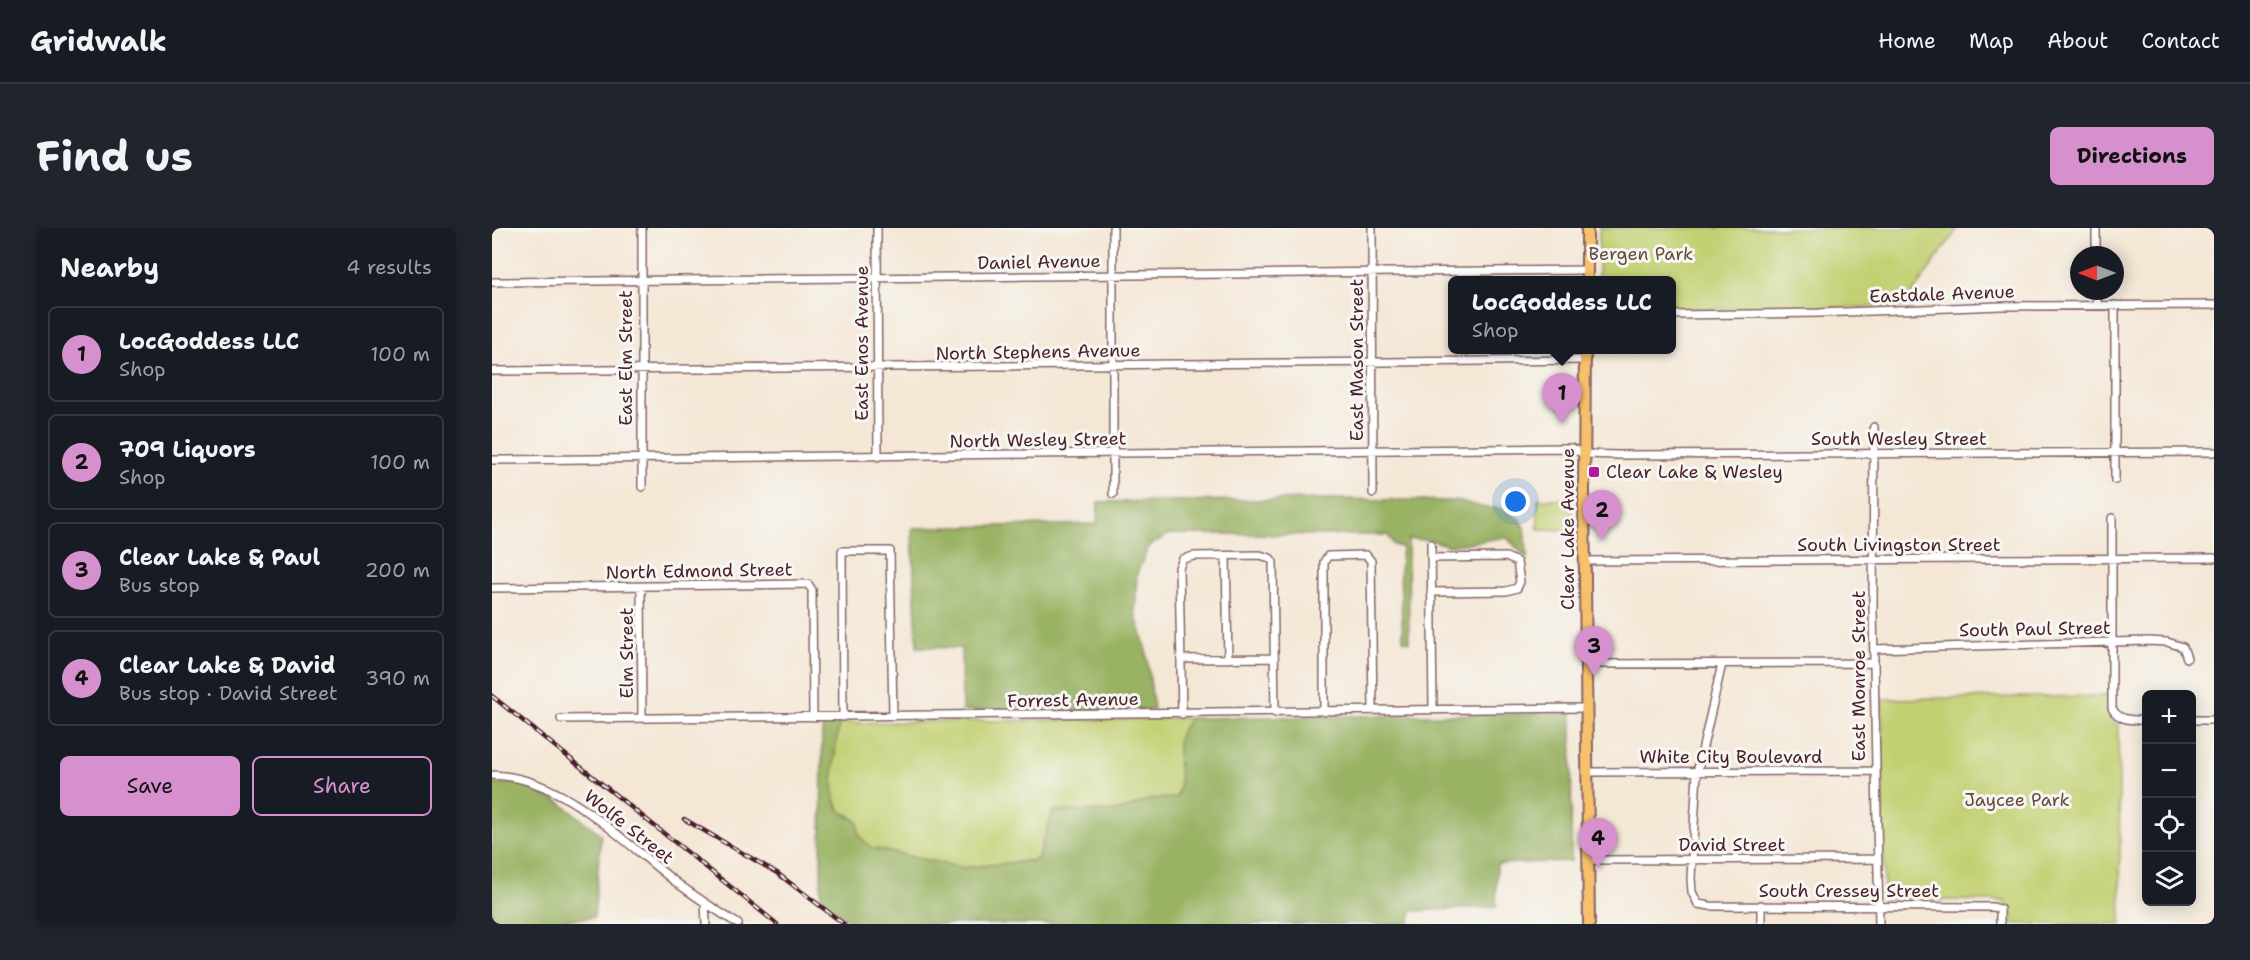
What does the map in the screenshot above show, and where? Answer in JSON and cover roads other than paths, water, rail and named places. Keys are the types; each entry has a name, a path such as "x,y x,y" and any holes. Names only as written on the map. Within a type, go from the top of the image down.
{"main road":[{"path":"1587,228 1587,275"},
{"name":"Clear Lake Avenue","path":"1585,355 1584,561 1588,924"}],"street":[{"name":"East Elm Street","path":"642,228 642,487"},
{"name":"East Enos Avenue","path":"877,228 878,458"},
{"path":"1113,228 1113,494"},
{"name":"East Mason Street","path":"1372,228 1372,493"},
{"path":"2096,228 2096,246"},
{"name":"Daniel Avenue","path":"492,282 1372,274 1587,275"},
{"path":"2097,300 2097,305"},
{"path":"2115,305 2115,480"},
{"name":"Eastdale Avenue","path":"1676,315 1798,314 2001,306 2214,305"},
{"name":"North Stephens Avenue","path":"492,371 1113,366 1372,362 1585,355"},
{"name":"East Monroe Street","path":"1874,427 1875,771 1879,924"},
{"name":"North Wesley Street","path":"492,460 878,458 1571,448 1584,454"},
{"name":"South Wesley Street","path":"1584,454 2214,452"},
{"path":"2112,518 2112,708 2117,716 2123,719 2142,720"},
{"path":"1431,544 1433,709"},
{"path":"843,717 842,551 890,550 893,716"},
{"path":"1324,712 1324,562 1328,556 1366,555 1371,561 1373,711"},
{"path":"1182,714 1181,563 1188,556 1265,556 1273,562 1275,713"},
{"path":"1226,556 1228,658"},
{"path":"1431,558 1506,556 1517,562 1520,582 1517,588 1506,591 1431,592"},
{"name":"South Livingston Street","path":"1584,561 2214,558"},
{"name":"North Edmond Street","path":"492,588 808,584 812,590 813,717"},
{"name":"Elm Street","path":"641,587 642,718"},
{"name":"South Paul Street","path":"1874,649 2147,641 2176,643 2183,646 2187,658"},
{"path":"1182,659 1274,658"},
{"path":"1586,664 1874,663"},
{"path":"1692,860 1697,773 1722,664"},
{"name":"Forrest Avenue","path":"561,720 1586,708"},
{"path":"2196,720 2214,720"},
{"name":"White City Boulevard","path":"1587,772 1875,771"},
{"name":"Wolfe Street","path":"492,775 520,778 561,794 705,903 738,924"},
{"name":"David Street","path":"1587,860 1877,859"},
{"name":"South Cressey Street","path":"1692,860 1692,892 1698,904 1710,906 1993,907 2000,909 2000,924"},
{"path":"705,903 706,924"},
{"path":"1761,905 1761,924"}],"railway":[{"path":"492,696 777,924"},
{"path":"684,819 777,873 844,924"}],"place":[{"name":"LocGoddess LLC","path":"1562,423"},
{"name":"Clear Lake & Wesley","path":"1594,472"},
{"name":"709 Liquors","path":"1602,540"},
{"name":"Clear Lake & Paul","path":"1594,676"},
{"name":"Clear Lake & David","path":"1598,868"}],"park label":[{"name":"Bergen Park","path":"1641,254"},
{"name":"Jaycee Park","path":"2017,800"}]}
